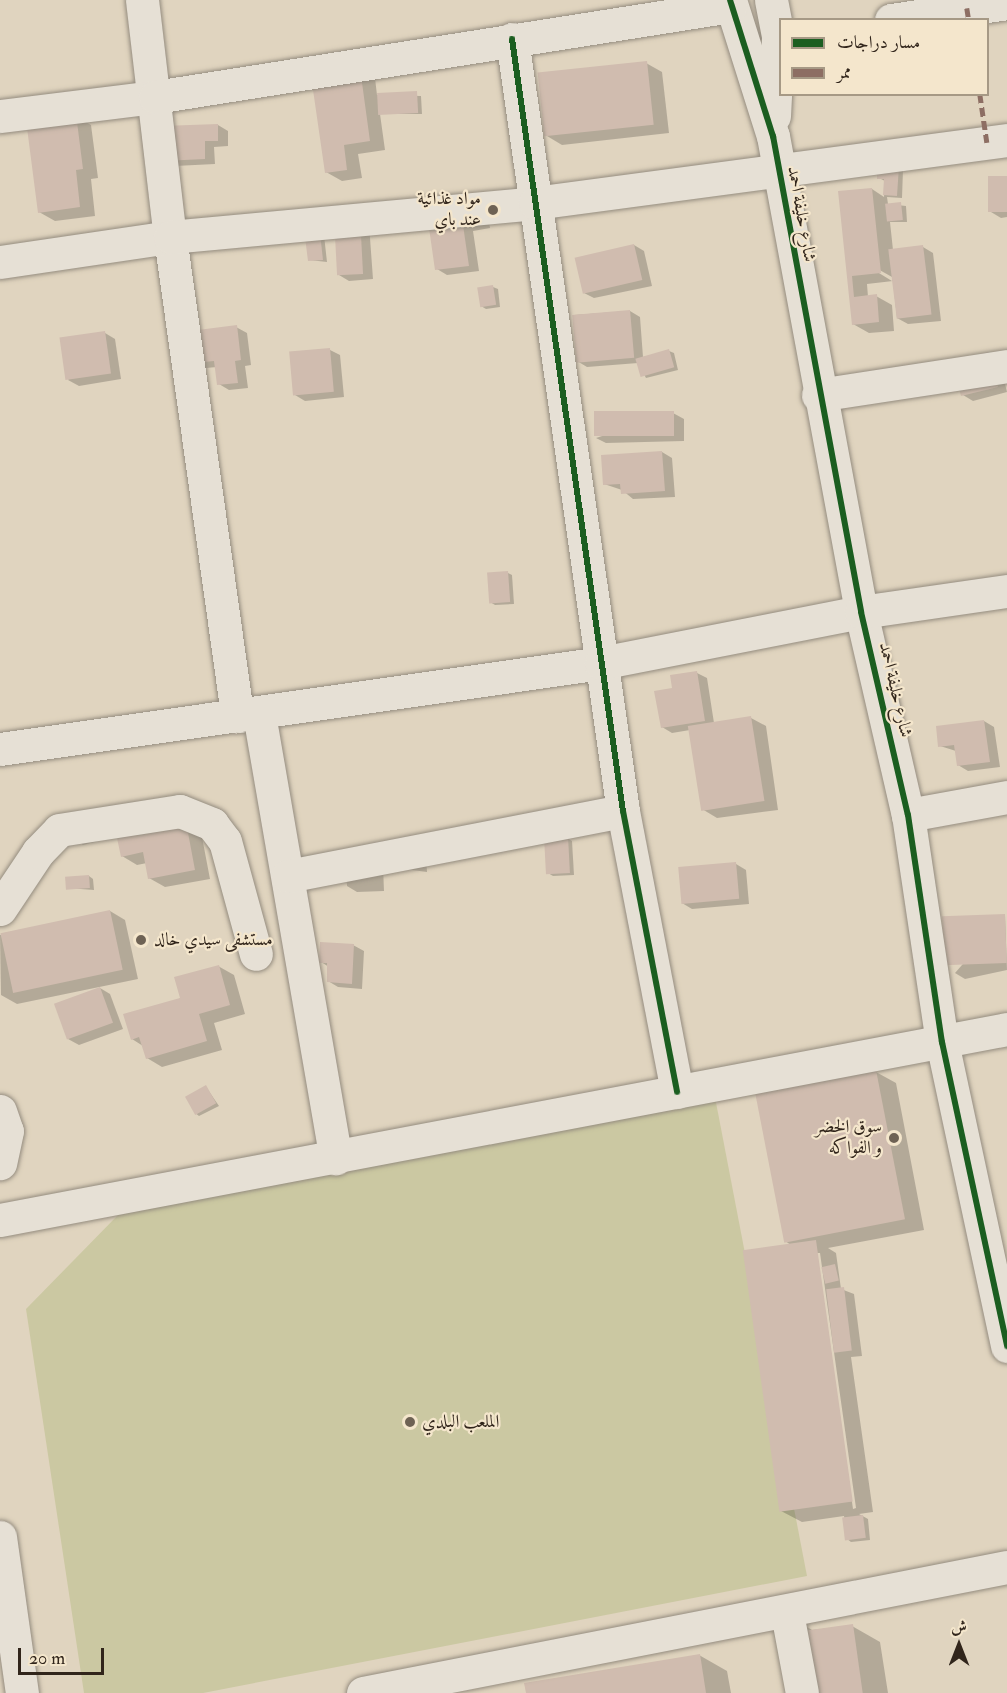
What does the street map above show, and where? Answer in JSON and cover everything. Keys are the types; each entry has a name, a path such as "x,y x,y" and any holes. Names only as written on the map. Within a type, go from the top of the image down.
{"street":[{"path":"142,0 170,237 248,715 288,876 336,1158"},
{"name":"شارع خليفة احمد","path":"771,0 779,37 773,136"},
{"path":"0,116 155,97 730,3"},
{"name":"شارع خليفة احمد","path":"730,3 773,136 818,395 861,612 908,814 942,1042 999,1264 1007,1346"},
{"path":"905,18 1007,3"},
{"path":"512,39 623,811 677,1092"},
{"path":"0,262 170,237 535,203 735,174 778,172 1007,140"},
{"path":"818,395 1007,366"},
{"path":"0,749 601,663 861,612 1007,591"},
{"path":"908,814 1007,797"},
{"path":"0,909 38,852 59,830 180,811 212,824 225,841 256,954"},
{"path":"288,876 623,811"},
{"path":"0,1220 1007,1029"},
{"path":"0,1111 7,1131 0,1163"},
{"path":"0,1537 22,1693"},
{"path":"363,1693 496,1680 787,1612 1007,1567"},
{"path":"787,1612 802,1693"}],"shaded area":[{"name":"الملعب البلدي","path":"714,1092 807,1576 203,1693 84,1693 26,1309 118,1215"}],"building":[{"path":"647,61 654,125 544,136 538,72"},
{"path":"360,68 370,141 344,145 347,170 325,173 310,69"},
{"path":"417,91 418,113 378,115 377,93"},
{"path":"76,114 83,169 76,170 80,207 38,213 26,120"},
{"path":"218,124 218,141 205,141 205,159 163,161 162,126"},
{"path":"877,165 899,166 897,196 883,195 884,179 877,179"},
{"path":"988,176 1007,176 1007,212 988,212"},
{"path":"872,188 881,273 852,276 854,297 877,294 879,322 852,325 838,191"},
{"path":"901,202 903,220 887,222 885,204"},
{"path":"427,214 463,225 469,266 435,270"},
{"path":"360,216 363,274 337,275 334,217"},
{"path":"303,220 320,233 323,260 308,261"},
{"path":"634,244 642,280 583,294 575,258"},
{"path":"923,245 932,314 897,319 888,249"},
{"path":"493,285 496,305 480,307 477,288"},
{"path":"630,310 634,358 576,363 572,315"},
{"path":"237,325 241,360 235,361 238,383 217,385 214,361 194,363 190,331"},
{"path":"105,331 111,374 65,380 59,337"},
{"path":"330,348 334,392 293,395 289,352"},
{"path":"669,349 674,367 641,377 635,359"},
{"path":"989,352 998,387 961,396 957,381 972,356"},
{"path":"594,411 674,411 674,436 594,436"},
{"path":"662,451 665,491 621,494 620,484 603,485 601,455"},
{"path":"508,571 510,602 489,603 487,572"},
{"path":"697,671 705,721 661,728 654,691 672,688 670,675"},
{"path":"751,716 764,801 701,811 688,726"},
{"path":"984,720 990,762 957,766 954,745 938,747 936,726"},
{"path":"183,806 195,870 148,879 143,852 121,857 113,819"},
{"path":"568,836 570,873 546,874 544,837"},
{"path":"736,862 739,899 681,904 678,867"},
{"path":"89,875 90,888 66,890 65,877"},
{"path":"110,910 123,970 13,993 0,933"},
{"path":"1005,914 1007,963 944,965 942,916"},
{"path":"320,942 354,944 352,984 327,982 327,963 319,963"},
{"path":"219,965 230,1005 199,1014 207,1041 146,1059 139,1037 131,1040 123,1014 180,998 174,977"},
{"path":"100,987 113,1023 67,1039 54,1004"},
{"path":"876,1070 905,1219 784,1243 755,1093"},
{"path":"206,1085 216,1103 195,1115 185,1097"},
{"path":"816,1240 853,1501 779,1512 743,1250"},
{"path":"835,1264 839,1281 825,1284 821,1267"},
{"path":"844,1287 852,1351 834,1353 826,1289"},
{"path":"863,1515 866,1538 845,1540 842,1518"},
{"path":"853,1624 863,1693 813,1693 804,1631"},
{"path":"700,1654 706,1693 526,1693 524,1683"}],"marked path":[{"path":"967,8 969,18"},
{"path":"980,96 987,142"}],"cycle path":[{"path":"730,0 773,136 861,612 908,815 942,1042 1007,1346"},
{"path":"512,39 623,811 677,1092"}],"place":[{"name":"مواد غذائية عند باي","path":"493,210"},
{"name":"مستشفى سيدي خالد","path":"141,940"},
{"name":"سوق الخضر و الفواكه","path":"894,1138"},
{"name":"الملعب البلدي","path":"410,1422"}]}
